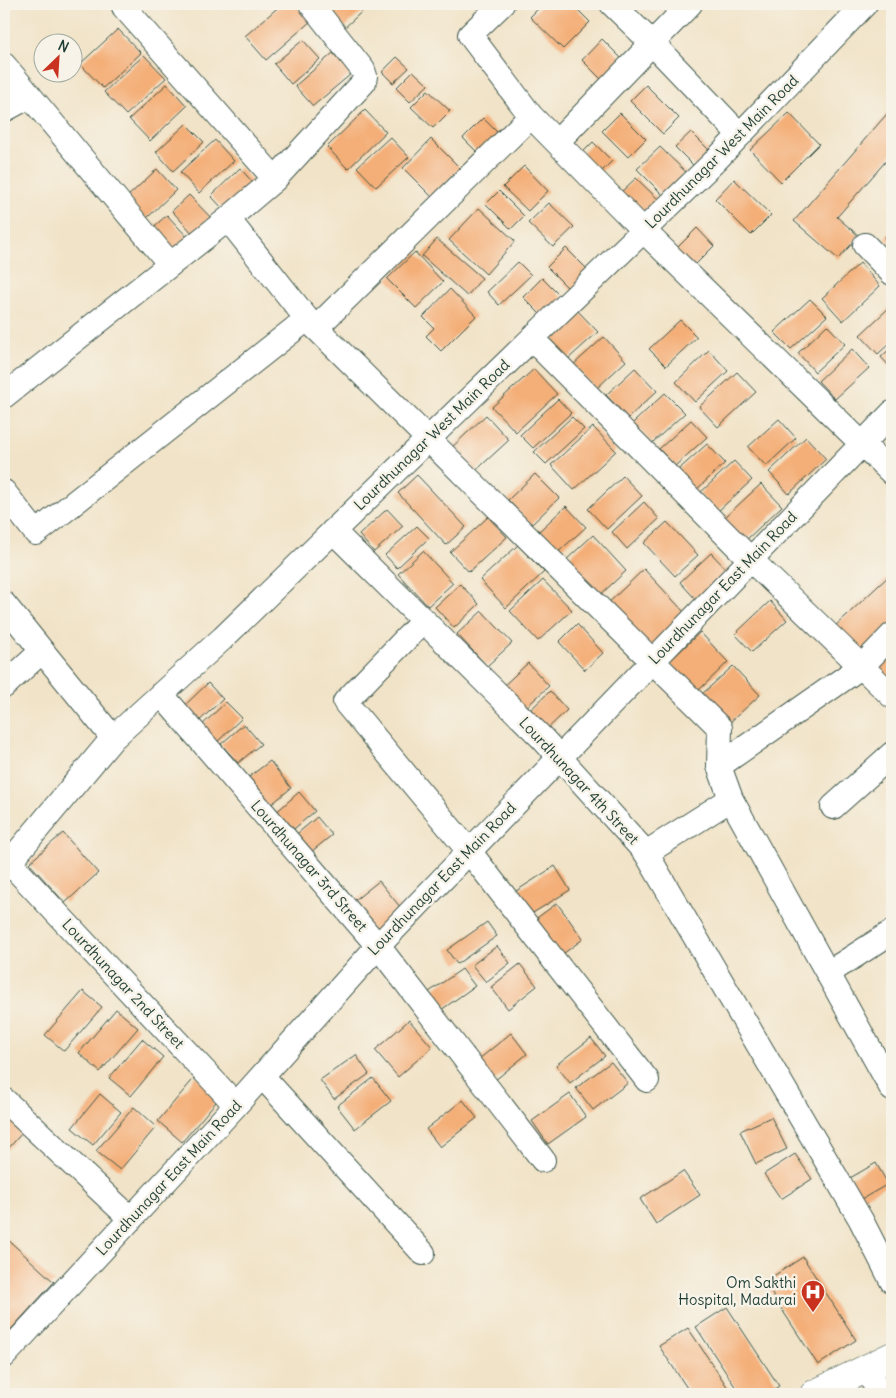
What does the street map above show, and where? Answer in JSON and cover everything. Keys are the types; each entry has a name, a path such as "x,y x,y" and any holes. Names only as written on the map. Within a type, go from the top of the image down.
{"main road":[{"path":"814,1394 892,1356"}],"street":[{"path":"4,396 228,219 275,179 364,82 363,70 311,4"},
{"path":"502,4 470,35 531,116 644,231 892,473"},
{"path":"612,4 740,135"},
{"path":"557,142 690,4"},
{"name":"Lourdhunagar West Main Road","path":"7,866 113,738 230,631 644,231 740,135 865,4"},
{"path":"124,7 275,179"},
{"path":"4,65 170,264"},
{"path":"4,110 30,96"},
{"path":"4,492 36,533 312,323 531,116"},
{"path":"228,219 312,323 430,438 720,728 719,766 731,799 828,973 889,1076"},
{"path":"865,245 892,273"},
{"path":"532,339 751,560 892,696"},
{"name":"Lourdhunagar East Main Road","path":"4,1356 236,1105 378,946 892,413"},
{"name":"Lourdhunagar 4th Street","path":"333,531 542,738 646,853 731,799"},
{"path":"4,604 113,738"},
{"path":"424,620 345,702 469,851 647,1080"},
{"path":"719,766 862,666 892,635"},
{"path":"4,686 42,651"},
{"name":"Lourdhunagar 3rd Street","path":"161,694 378,946 543,1160"},
{"path":"833,807 892,754"},
{"path":"646,853 861,1220 892,1281"},
{"name":"Lourdhunagar 2nd Street","path":"7,866 236,1105"},
{"path":"828,973 892,932"},
{"path":"262,1076 423,1254"},
{"path":"4,1100 131,1219"},
{"path":"864,1370 882,1394"}],"building":[{"path":"282,4 296,4 311,21 266,60 245,36"},
{"path":"330,4 370,4 342,30 323,10"},
{"path":"543,4 572,4 590,22 563,49 530,17"},
{"path":"118,29 141,53 103,88 82,66 82,62"},
{"path":"602,39 624,61 603,81 582,60"},
{"path":"303,40 320,59 291,84 274,64"},
{"path":"333,53 351,74 313,106 295,86"},
{"path":"144,55 166,78 126,115 104,92"},
{"path":"397,57 409,68 393,83 382,72"},
{"path":"413,71 428,85 410,102 396,88"},
{"path":"167,84 187,106 150,141 129,119"},
{"path":"646,85 679,118 663,134 630,101"},
{"path":"428,90 450,111 433,128 411,107"},
{"path":"892,108 892,154 837,217 859,236 838,259 794,221"},
{"path":"365,110 386,132 348,169 327,147"},
{"path":"620,113 646,139 628,157 602,131"},
{"path":"789,113 819,144 781,182 750,150"},
{"path":"483,118 502,137 482,157 463,138"},
{"path":"186,124 204,142 173,171 156,152"},
{"path":"691,132 712,153 697,169 675,147"},
{"path":"390,137 409,157 376,187 357,167"},
{"path":"431,139 460,168 432,197 403,168"},
{"path":"215,140 234,161 199,193 180,172"},
{"path":"593,142 612,161 600,173 581,154"},
{"path":"660,147 690,176 667,199 637,169"},
{"path":"524,166 548,191 528,211 503,187"},
{"path":"240,168 254,184 225,211 211,196"},
{"path":"157,169 176,190 145,220 125,199"},
{"path":"636,178 662,203 646,219 620,193"},
{"path":"734,179 771,215 751,235 715,199"},
{"path":"499,191 524,216 511,229 486,204"},
{"path":"189,195 214,221 196,237 172,211"},
{"path":"549,203 574,227 553,247 528,223"},
{"path":"479,208 515,241 486,274 449,240"},
{"path":"167,215 191,241 174,258 149,231"},
{"path":"697,228 714,246 692,268 674,251"},
{"path":"892,229 892,246 884,238"},
{"path":"437,239 482,278 467,296 422,256"},
{"path":"566,248 591,273 572,292 547,267"},
{"path":"415,252 443,282 416,308 387,279"},
{"path":"518,262 531,275 499,305 487,292"},
{"path":"860,263 880,286 843,321 822,298"},
{"path":"542,278 563,299 544,318 523,297"},
{"path":"450,289 476,316 441,351 426,336 434,328 423,317"},
{"path":"810,299 827,316 791,349 774,332"},
{"path":"892,305 892,341 878,354 860,335"},
{"path":"577,310 598,332 568,359 548,337"},
{"path":"680,320 697,337 666,366 649,349"},
{"path":"827,325 845,344 815,372 798,353"},
{"path":"604,337 626,361 596,389 573,365"},
{"path":"892,347 892,369 881,357"},
{"path":"852,349 869,368 835,399 818,381"},
{"path":"709,350 728,371 695,402 676,382"},
{"path":"635,368 657,391 628,418 606,395"},
{"path":"534,369 557,394 516,432 492,407"},
{"path":"737,372 756,392 718,427 699,407"},
{"path":"665,393 685,413 652,443 633,423"},
{"path":"558,399 571,413 533,448 520,435"},
{"path":"486,415 509,440 471,475 448,451"},
{"path":"572,417 584,429 546,464 534,452"},
{"path":"779,419 796,438 766,466 748,447"},
{"path":"691,420 707,437 675,466 659,449"},
{"path":"593,427 616,451 574,490 551,465"},
{"path":"806,437 826,459 789,494 769,472"},
{"path":"707,444 725,463 695,491 677,471"},
{"path":"734,461 752,480 717,512 699,494"},
{"path":"535,474 559,498 531,525 508,500"},
{"path":"417,475 466,527 446,545 398,493"},
{"path":"623,476 642,496 607,529 588,509"},
{"path":"761,484 782,506 744,542 723,519"},
{"path":"644,502 659,519 627,549 612,532"},
{"path":"566,506 586,527 556,554 537,533"},
{"path":"387,509 403,526 374,552 359,535"},
{"path":"488,517 507,537 469,572 450,552"},
{"path":"667,522 698,555 675,576 644,543"},
{"path":"417,526 429,538 397,568 385,555"},
{"path":"593,535 626,571 599,596 565,561"},
{"path":"518,545 544,572 506,608 480,580"},
{"path":"423,551 453,583 428,606 398,574"},
{"path":"711,553 731,574 699,603 680,582"},
{"path":"644,569 686,614 645,653 603,608"},
{"path":"892,573 892,623 857,656 832,629"},
{"path":"543,580 572,610 538,641 510,611"},
{"path":"460,584 479,604 454,628 435,607"},
{"path":"770,601 787,620 752,652 735,634"},
{"path":"482,611 512,643 487,666 457,634"},
{"path":"577,624 603,653 585,670 559,642"},
{"path":"700,632 728,662 697,692 669,662"},
{"path":"892,652 892,684 875,668"},
{"path":"528,663 549,686 521,712 500,689"},
{"path":"733,666 760,695 728,724 701,695"},
{"path":"208,683 223,699 197,723 182,708"},
{"path":"550,691 567,710 541,735 524,716"},
{"path":"226,702 242,718 214,745 198,729"},
{"path":"244,724 261,744 238,763 221,744"},
{"path":"270,761 291,788 267,808 245,780"},
{"path":"299,792 315,811 288,834 272,816"},
{"path":"317,817 332,835 306,856 292,838"},
{"path":"63,833 98,873 65,903 29,863"},
{"path":"555,866 570,890 528,916 513,893"},
{"path":"379,881 405,913 377,936 350,904"},
{"path":"557,903 583,939 556,959 529,924"},
{"path":"487,922 497,936 457,964 447,950"},
{"path":"497,946 510,963 486,982 472,965"},
{"path":"520,964 537,986 508,1009 491,987"},
{"path":"462,969 475,986 441,1010 429,992"},
{"path":"83,991 102,1007 64,1051 45,1035"},
{"path":"116,1009 138,1028 100,1072 79,1053"},
{"path":"409,1020 432,1047 398,1077 375,1050"},
{"path":"511,1033 527,1054 494,1081 478,1060"},
{"path":"591,1038 605,1056 570,1083 556,1065"},
{"path":"142,1039 163,1057 131,1096 109,1078"},
{"path":"356,1055 369,1074 334,1099 320,1080"},
{"path":"611,1062 628,1083 593,1110 576,1088"},
{"path":"196,1076 221,1096 182,1142 158,1121"},
{"path":"373,1078 391,1101 355,1129 337,1106"},
{"path":"100,1094 121,1112 93,1145 72,1128"},
{"path":"570,1094 586,1117 548,1144 532,1121"},
{"path":"463,1100 477,1118 440,1147 426,1129"},
{"path":"4,1104 29,1125 7,1150 4,1148"},
{"path":"134,1107 156,1127 120,1170 96,1151"},
{"path":"771,1117 787,1149 756,1164 740,1131"},
{"path":"795,1154 812,1179 781,1199 764,1174"},
{"path":"876,1163 888,1184 862,1199 850,1178"},
{"path":"683,1171 700,1195 656,1224 640,1199"},
{"path":"4,1236 54,1282 4,1337"},
{"path":"803,1257 856,1340 818,1365 764,1282"},
{"path":"727,1307 779,1386 767,1394 740,1394 696,1327"},
{"path":"688,1328 732,1394 691,1394 659,1346"}],"place":[{"name":"Om Sakthi Hospital, Madurai","path":"813,1313"}]}
